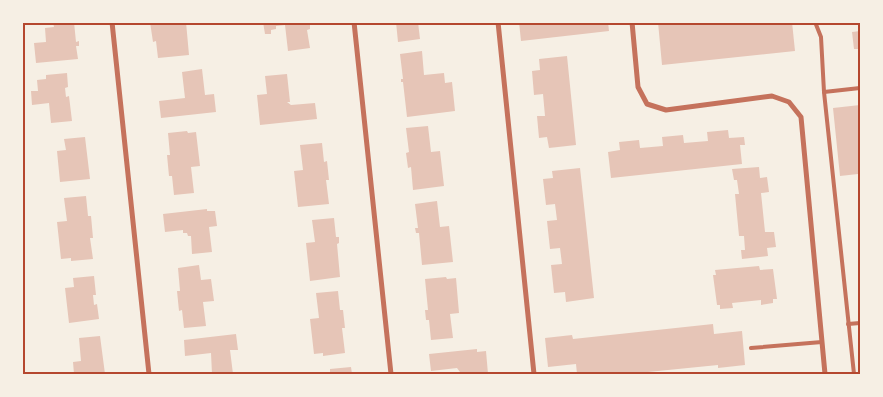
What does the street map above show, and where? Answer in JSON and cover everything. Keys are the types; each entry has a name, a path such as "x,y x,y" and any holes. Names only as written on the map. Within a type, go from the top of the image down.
{"street":[{"path":"112,22 149,374"},
{"path":"354,22 390,374"},
{"path":"498,22 534,374"},
{"path":"632,22 638,87 647,104 666,110 772,96 789,102 801,117 825,374"}],"lane":[{"path":"815,22 821,38 824,92 854,374"},
{"path":"824,92 860,88"},
{"path":"848,324 860,323"},
{"path":"751,348 822,342"}],"building":[{"path":"53,22 74,22 76,42 79,41 79,46 76,46 78,59 36,63 34,43 46,42 45,28 54,27"},
{"path":"150,22 186,22 189,55 158,58 156,41 153,42"},
{"path":"263,22 310,22 310,29 307,30 310,48 288,51 285,25 276,26 276,29 271,30 271,34 265,34"},
{"path":"396,22 418,22 420,39 398,42"},
{"path":"519,22 608,22 609,31 521,41"},
{"path":"658,22 792,22 795,51 662,65"},
{"path":"860,31 860,49 854,49 852,32"},
{"path":"422,51 424,75 444,73 445,83 452,82 455,111 407,117 403,82 401,82 401,79 403,79 400,54"},
{"path":"567,56 576,145 549,148 547,137 539,138 537,116 545,116 543,94 534,95 532,71 540,70 539,59"},
{"path":"202,69 205,95 214,94 216,112 161,118 159,101 185,98 182,72"},
{"path":"67,73 68,87 65,88 66,97 69,96 72,121 51,123 49,103 32,105 31,91 38,91 37,80 46,79 46,75"},
{"path":"287,74 290,102 287,102 291,105 315,103 317,119 260,125 257,95 267,94 265,76"},
{"path":"860,105 859,186 858,174 840,176 833,108"},
{"path":"428,126 431,152 440,151 444,186 413,190 411,167 408,168 406,153 409,152 406,128"},
{"path":"728,130 729,138 744,137 745,145 740,145 742,164 611,178 608,152 620,150 619,142 639,140 640,148 663,146 662,137 683,135 684,143 708,141 707,132"},
{"path":"187,131 188,133 196,132 200,166 191,167 194,193 174,195 172,176 169,176 167,155 170,155 168,133"},
{"path":"85,137 90,179 60,182 57,151 66,150 64,139"},
{"path":"322,143 324,162 327,161 329,180 326,180 329,204 298,207 294,171 303,170 300,145"},
{"path":"759,167 760,178 767,177 769,192 761,193 765,232 774,232 776,247 767,248 768,256 742,259 741,250 745,250 744,236 739,236 735,194 739,194 737,180 734,180 732,169"},
{"path":"580,168 594,298 566,302 565,292 554,293 551,265 562,264 560,248 550,249 547,221 557,220 555,204 546,205 543,179 553,178 552,171"},
{"path":"86,196 88,216 91,216 93,238 90,238 93,259 71,261 71,258 61,259 57,222 67,221 64,198"},
{"path":"437,201 440,227 449,226 453,262 422,265 419,233 416,233 415,228 418,228 415,204"},
{"path":"207,209 207,211 215,211 217,226 209,227 212,252 192,254 191,236 183,233 183,230 165,232 163,214"},
{"path":"334,218 336,237 339,237 339,243 337,244 340,277 310,281 306,243 315,242 312,220"},
{"path":"199,265 201,280 211,279 214,301 203,302 206,326 184,328 182,310 179,311 177,291 180,291 178,268"},
{"path":"759,266 760,270 773,269 777,299 773,299 773,303 761,305 761,300 732,303 733,308 720,309 720,305 717,305 713,275 716,275 715,270"},
{"path":"94,276 96,295 93,295 94,305 97,304 99,319 69,323 65,288 74,287 73,278"},
{"path":"446,277 447,279 456,278 459,313 450,314 453,338 431,340 429,320 426,320 425,310 428,310 425,279"},
{"path":"338,291 340,310 343,310 345,328 342,328 345,353 323,356 323,353 314,354 310,319 319,318 316,293"},
{"path":"713,324 714,334 742,331 745,365 718,368 718,365 628,374 577,374 576,364 548,367 545,338 572,335 573,339"},
{"path":"236,334 238,350 230,350 233,374 212,374 211,353 185,356 184,340"},
{"path":"100,336 105,374 74,374 73,362 81,361 79,338"},
{"path":"477,349 477,352 486,351 488,374 455,374 455,372 460,372 457,368 431,371 429,354"},
{"path":"351,367 352,374 330,374 330,369"}]}
